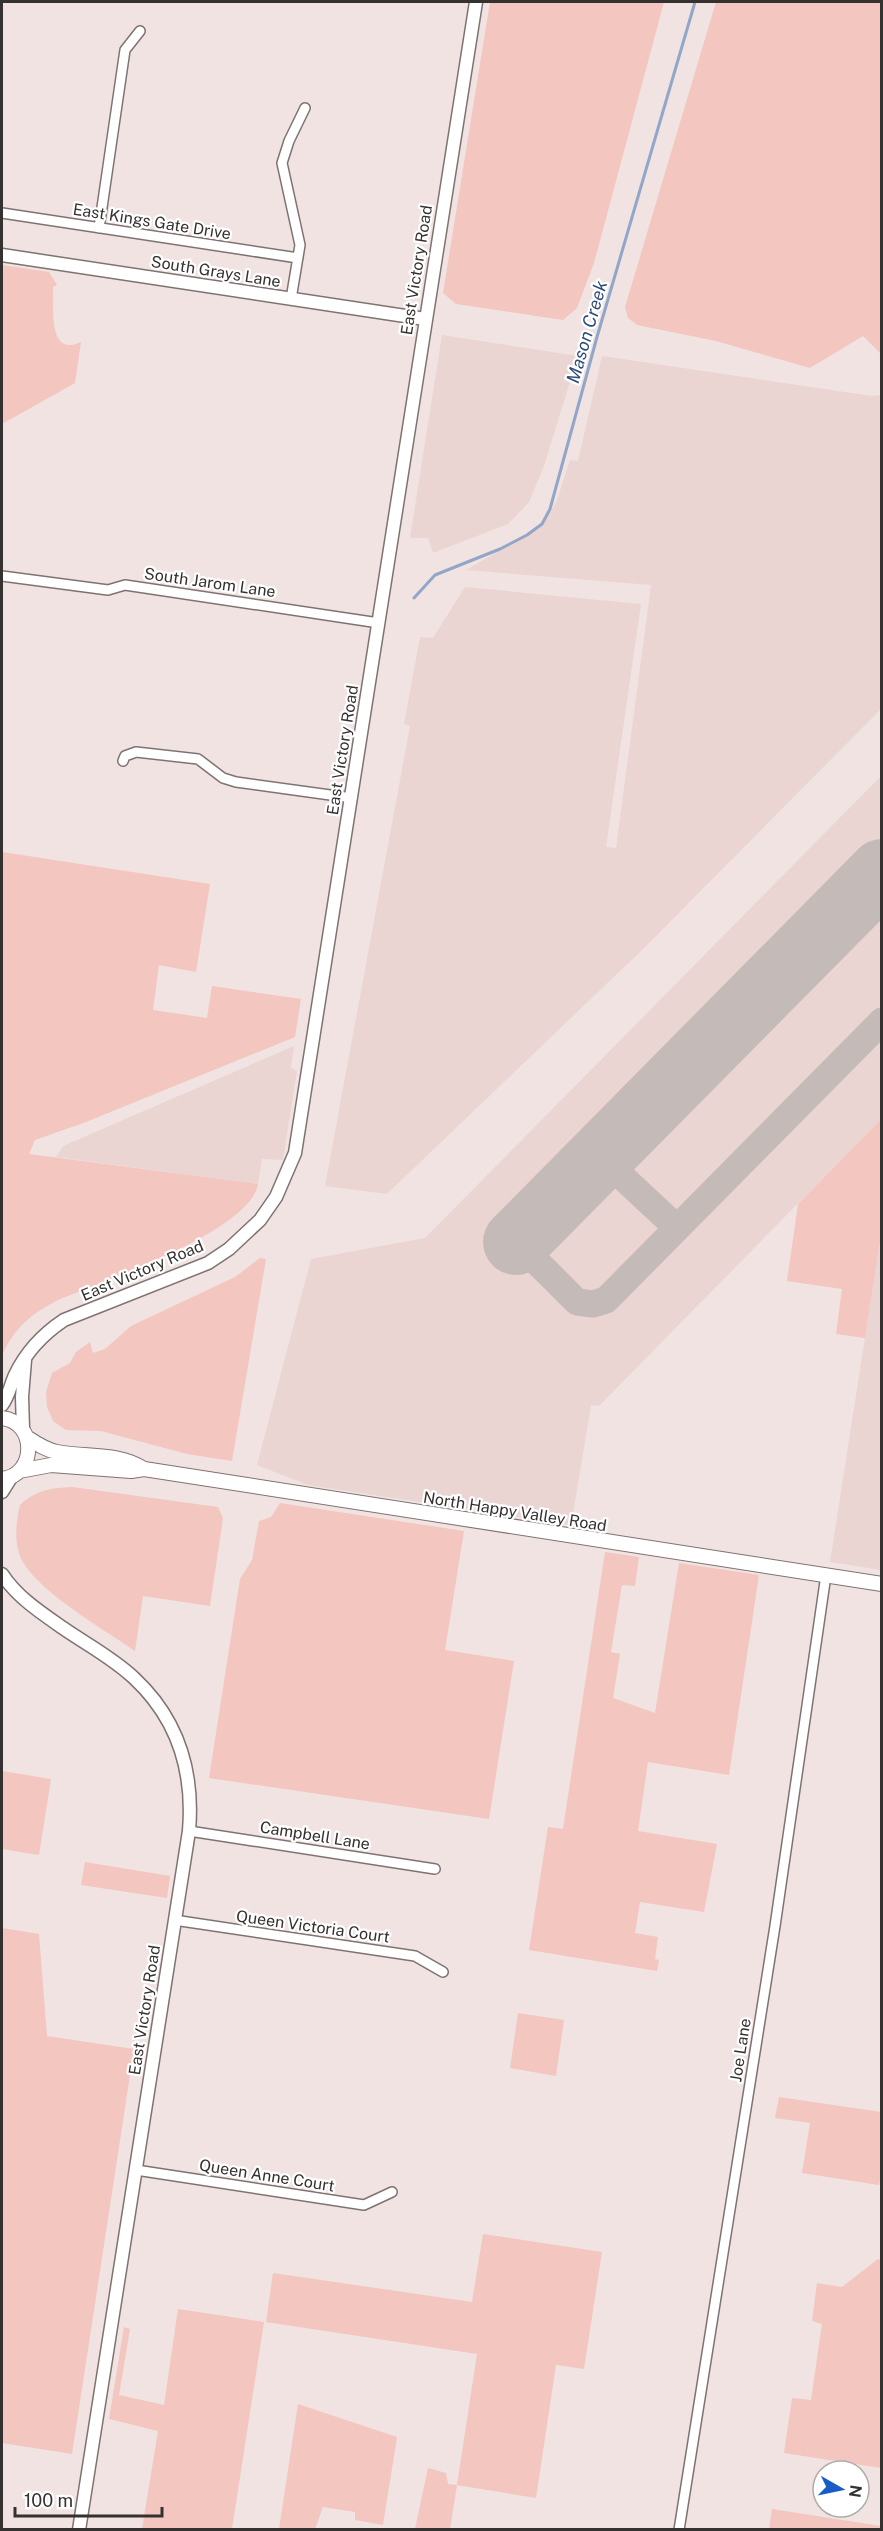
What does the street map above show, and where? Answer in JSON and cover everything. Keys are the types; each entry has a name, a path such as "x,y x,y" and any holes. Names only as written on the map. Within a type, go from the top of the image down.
{"main road":[{"name":"North Happy Valley Road","path":"2,1418 16,1422 25,1434 43,1448 56,1452 117,1458 133,1462 144,1469"},
{"path":"11,1476 28,1458 25,1434"},
{"name":"North Happy Valley Road","path":"11,1476 68,1465 131,1472 144,1469 882,1584"}],"street":[{"name":"East Victory Road","path":"2,1405 15,1375 33,1346 45,1332 64,1320 214,1258 240,1240 260,1220 276,1197 295,1153 476,2"},
{"path":"99,228 125,50 140,31"},
{"path":"291,299 300,245 283,176 282,163 289,141 305,108"},
{"name":"East Kings Gate Drive","path":"2,213 298,258"},
{"name":"South Grays Lane","path":"2,255 425,319"},
{"name":"South Jarom Lane","path":"2,576 108,591 125,585 379,623"},
{"path":"123,761 125,756 136,752 198,759 223,778 236,782 352,798"},
{"path":"25,1360 22,1396 25,1434"},
{"path":"2,1492 11,1476"},
{"name":"East Victory Road","path":"2,1574 9,1586 28,1603 132,1676 164,1713 185,1759 191,1806 189,1831 80,2529"},
{"name":"Joe Lane","path":"679,2529 775,1926 826,1575"},
{"name":"Campbell Lane","path":"189,1831 435,1869"},
{"name":"Queen Victoria Court","path":"174,1920 415,1956 443,1972"},
{"name":"Queen Anne Court","path":"136,2170 364,2205 392,2192"}],"shaded area":[{"path":"490,2 664,2 594,263 577,308 563,320 456,304 443,293"},
{"path":"716,2 881,2 881,354 863,336 810,368 716,341 637,325 628,318 625,307"},
{"path":"2,265 49,272 57,285 53,287 53,317 57,337 62,343 70,345 81,342 75,383 2,424"},
{"path":"442,335 578,356 544,466 529,502 508,524 433,553 428,538 410,538"},
{"path":"602,356 872,396 881,395 881,709 643,949 387,1194 325,1186 410,726 404,724 420,637 433,638 465,587 641,604 606,847 616,848 651,585 466,570 540,527 556,503 570,460 578,461"},
{"path":"881,776 881,1119 599,1406 591,1405 571,1525 308,1485 257,1465 311,1259 425,1238"},
{"path":"2,852 210,884 196,972 159,965 153,1010 207,1018 212,986 301,999 295,1037 86,1122 35,1140 29,1154 258,1184 249,1202 230,1220 203,1237 138,1268 58,1300 39,1311 18,1329 2,1355"},
{"path":"294,1046 291,1068 297,1071 283,1160 262,1159 258,1184 56,1157 63,1146"},
{"path":"881,1119 881,1235 865,1338 836,1334 842,1289 787,1281 798,1204"},
{"path":"881,1235 882,1570 830,1562"},
{"path":"260,1258 266,1259 232,1461 187,1454 101,1431 66,1430 53,1421 47,1407 46,1392 52,1373 70,1363 76,1352 90,1342 93,1353 105,1349 131,1326 235,1277"},
{"path":"72,1487 218,1507 223,1518 210,1606 143,1596 135,1651 54,1595 28,1569 20,1556 16,1537 17,1518 20,1505 32,1496 51,1489"},
{"path":"280,1503 464,1531 445,1650 514,1661 489,1819 209,1778 240,1579 252,1560 259,1521 271,1517"},
{"path":"605,1552 639,1557 635,1586 622,1585 611,1652 620,1654 613,1698 655,1713 679,1563 759,1575 729,1775 648,1762 638,1831 717,1844 704,1912 640,1902 635,1933 658,1937 655,1959 659,1960 657,1971 529,1950 548,1827 563,1829"},
{"path":"2,1771 51,1779 39,1855 2,1849"},
{"path":"85,1862 170,1876 167,1898 81,1885"},
{"path":"2,1928 39,1934 47,2036 134,2049 72,2454 2,2443"},
{"path":"518,2013 564,2020 556,2076 510,2068"},
{"path":"779,2097 881,2112 882,2172 879,2185 802,2173 810,2123 775,2118"},
{"path":"483,2234 602,2252 584,2369 556,2365 536,2498 457,2485 477,2354 266,2322 273,2273 472,2302"},
{"path":"878,2259 882,2260 881,2468 871,2466 871,2459 823,2459 784,2453 792,2398 811,2400 822,2324 812,2321 817,2283 842,2287"},
{"path":"178,2309 264,2322 232,2529 142,2529 158,2431 109,2419 124,2327 130,2329 119,2395 164,2405"},
{"path":"298,2404 397,2437 383,2525 355,2520 355,2512 323,2507 315,2529 279,2529"},
{"path":"428,2468 446,2473 448,2484 457,2485 450,2529 415,2529"},
{"path":"772,2509 811,2515 811,2519 836,2519 881,2526 881,2529 769,2529"}],"waterway":[{"name":"Mason Creek","path":"414,598 435,575 500,549 527,535 542,524 550,509 597,337 695,2"}],"taxiway":[{"path":"525,1233 534,1259 577,1302 593,1304 606,1300 882,1021"},
{"path":"601,1157 677,1228"}],"runway":[{"path":"516,1242 882,872"}]}
